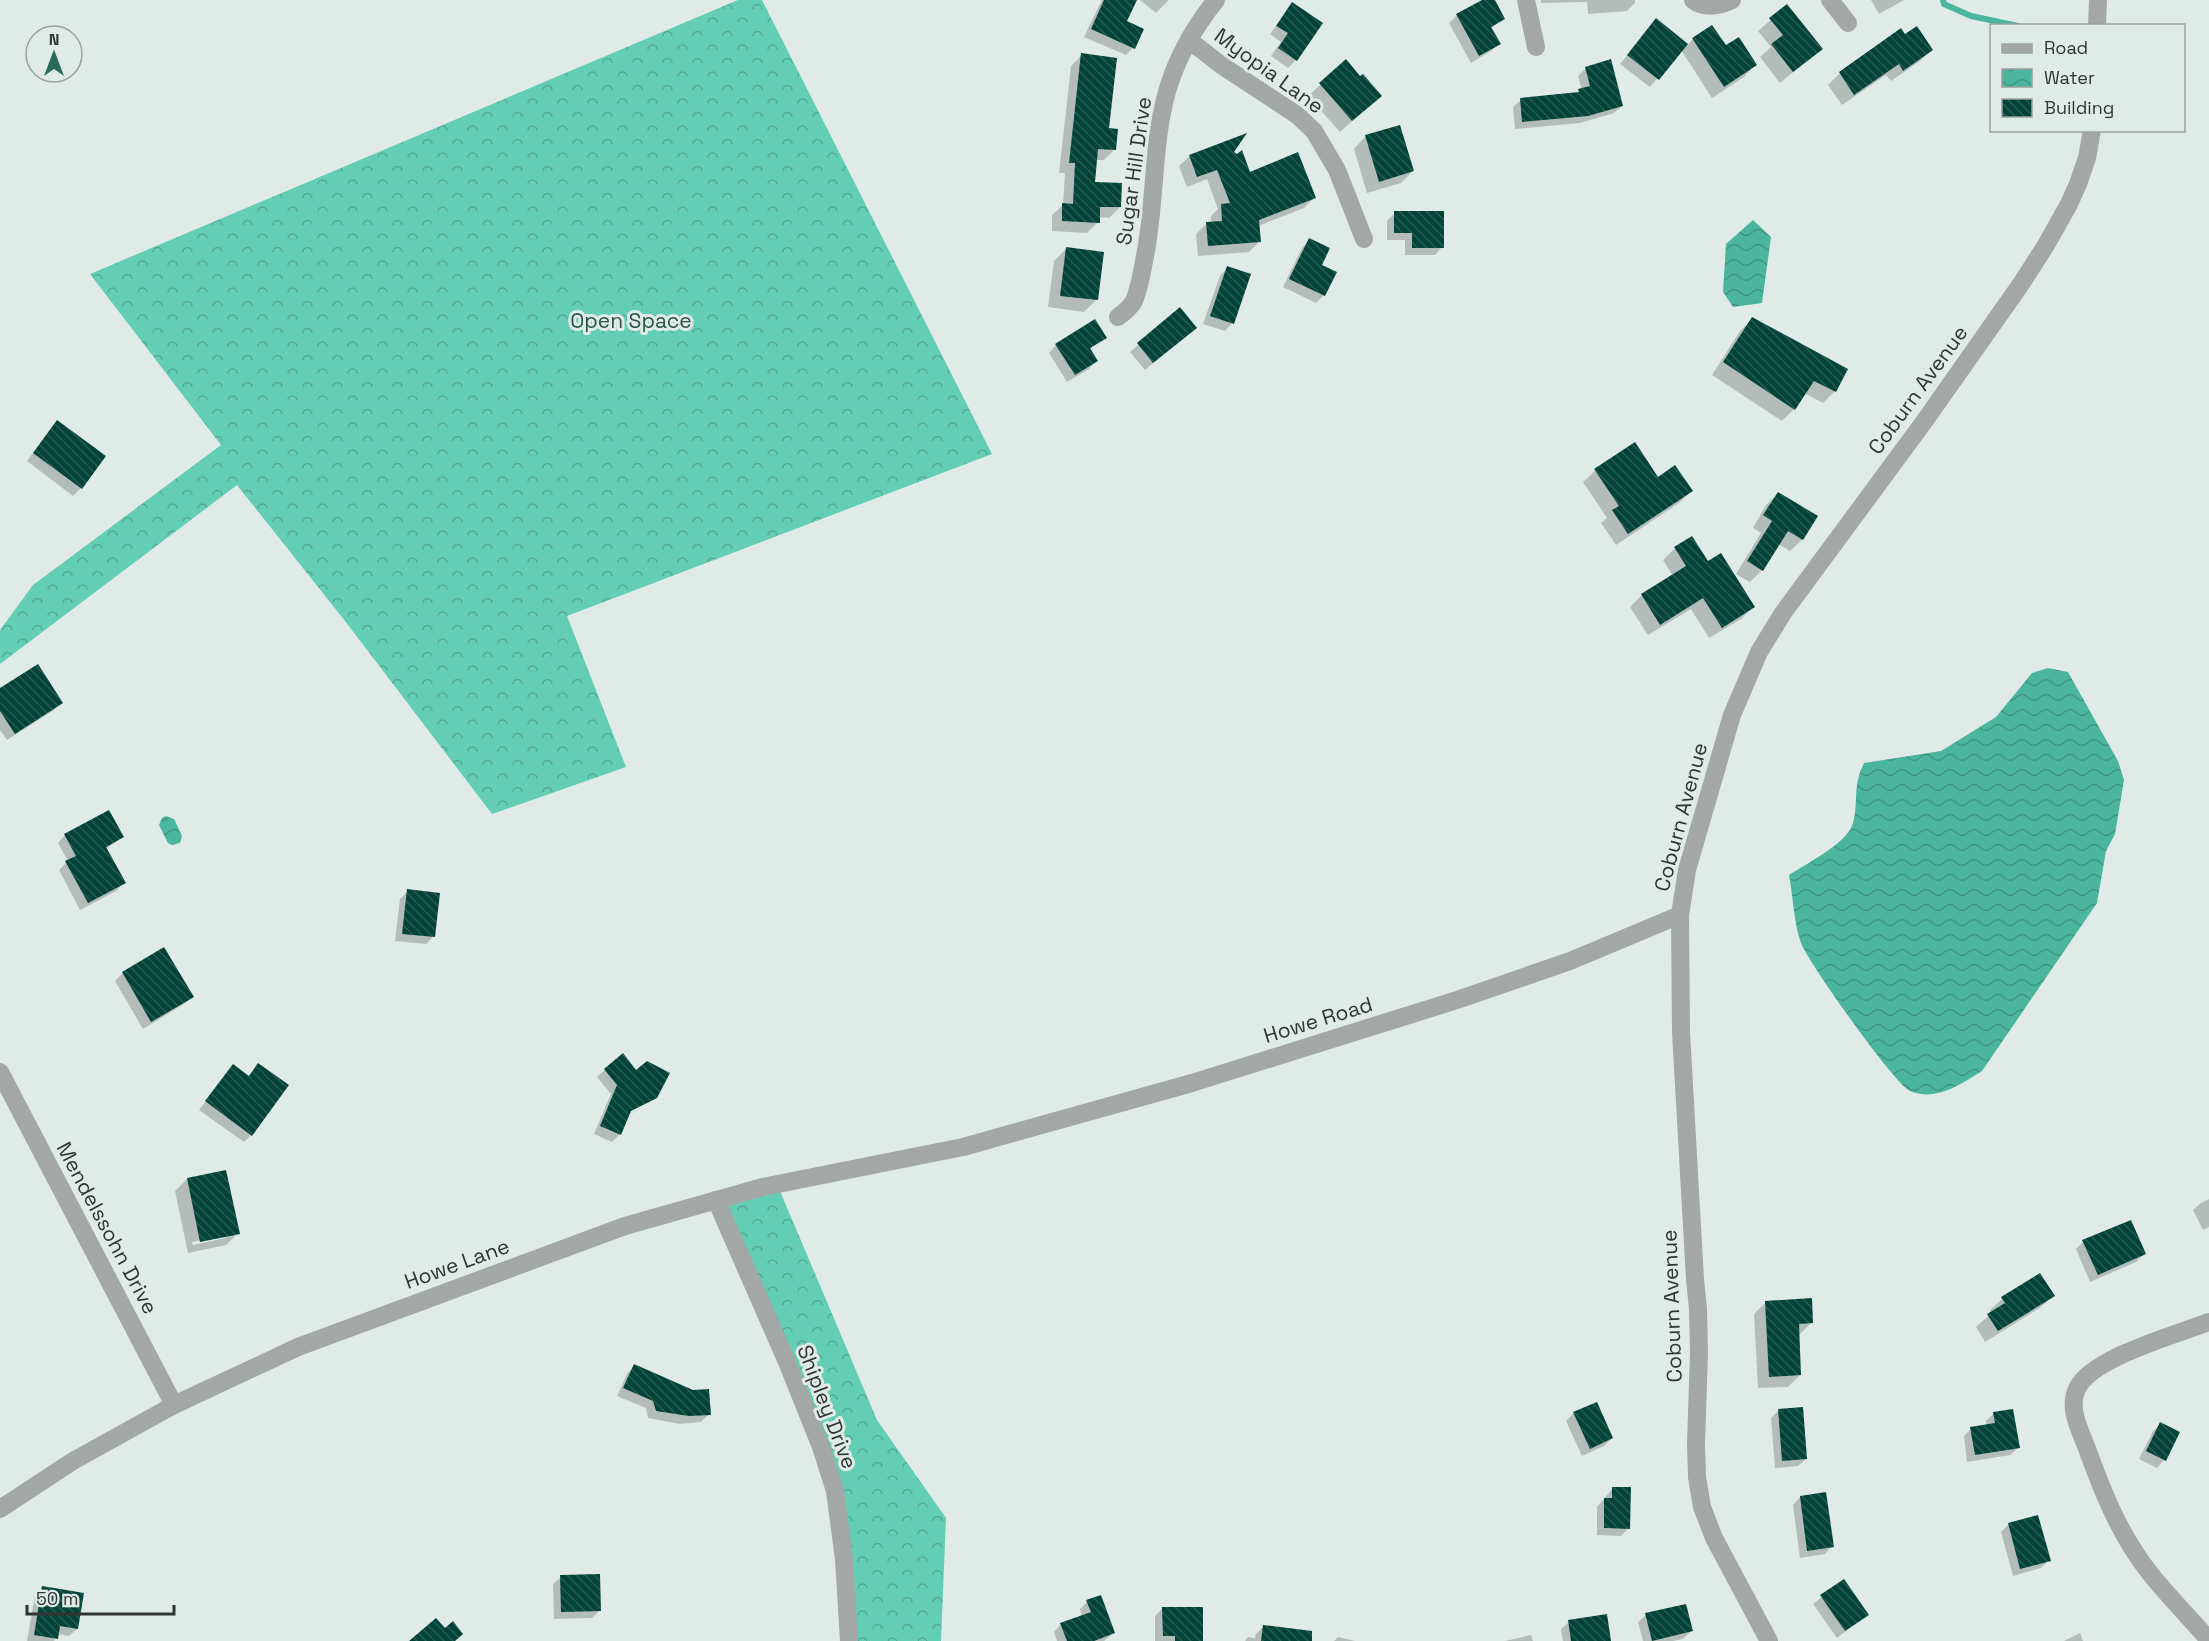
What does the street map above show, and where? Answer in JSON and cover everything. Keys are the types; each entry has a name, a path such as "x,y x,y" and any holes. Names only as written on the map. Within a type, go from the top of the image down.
{"street":[{"name":"Sugar Hill Drive","path":"1118,317 1127,311 1134,300 1141,279 1148,240 1159,132 1168,89 1178,61 1198,23 1216,0"},
{"path":"1526,0 1536,47"},
{"path":"1693,0 1698,4 1714,6 1732,0"},
{"path":"1830,0 1848,23"},
{"path":"2097,24 2098,0"},
{"name":"Myopia Lane","path":"1189,40 1221,65 1297,115 1314,131 1337,170 1364,239"},
{"name":"Coburn Avenue","path":"1769,1641 1714,1538 1702,1507 1697,1478 1698,1308 1681,1032 1680,915 1687,870 1732,715 1759,652 1783,613 2021,284 2069,204 2087,158 2092,132"},
{"name":"Howe Road","path":"963,1147 1192,1083 1457,1000 1570,961 1680,915"},
{"name":"Mendelssohn Drive","path":"0,1072 174,1405"},
{"name":"Howe Lane","path":"0,1509 73,1461 174,1405 298,1347 625,1226 822,1173 963,1147"},
{"name":"Shipley Drive","path":"716,1200 788,1362 821,1447 835,1491 844,1559 849,1641"},
{"path":"2209,1322 2117,1356 2101,1365 2077,1388 2074,1401 2075,1417 2113,1514 2148,1571 2209,1640"}],"green space":[{"name":"Open Space","path":"738,0 762,0 992,454 567,616 626,767 492,814 345,621 237,485 0,664 0,630 33,585 221,445 90,274"},
{"path":"777,1184 877,1420 946,1518 941,1641 849,1641 839,1514 716,1200"}],"water":[{"path":"1753,220 1771,237 1762,303 1733,307 1723,292 1726,244"},
{"path":"2048,668 2068,672 2118,761 2124,780 2115,834 2106,851 2097,903 1982,1071 1957,1086 1939,1093 1920,1094 1910,1091 1901,1084 1871,1047 1807,955 1797,927 1789,875 1835,845 1850,830 1855,815 1858,779 1864,763 1941,751 1996,717 2032,673"},
{"path":"166,816 174,819 182,836 180,843 172,845 168,843 159,825 162,818"}],"building":[{"path":"1104,0 1137,0 1127,21 1144,29 1135,49 1091,29"},
{"path":"1482,0 1495,0 1505,19 1491,27 1501,44 1479,56 1456,14"},
{"path":"1292,2 1323,23 1297,61 1278,48 1288,33 1276,26"},
{"path":"1787,4 1823,49 1793,72 1771,44 1783,35 1769,18"},
{"path":"1656,18 1688,44 1659,80 1627,55"},
{"path":"1712,25 1726,45 1739,37 1757,65 1724,87 1692,38"},
{"path":"1917,26 1933,50 1903,71 1899,64 1854,95 1839,72 1901,28 1905,34"},
{"path":"1081,53 1117,58 1109,128 1118,129 1116,150 1098,149 1095,182 1122,183 1121,207 1100,207 1100,223 1062,221 1062,203 1073,204 1075,163 1069,163"},
{"path":"1346,59 1360,76 1363,74 1382,96 1352,121 1319,83"},
{"path":"1611,59 1623,106 1588,116 1522,122 1520,98 1579,92 1578,89 1590,86 1585,67"},
{"path":"1400,125 1414,171 1379,182 1365,135"},
{"path":"1247,133 1234,152 1237,154 1242,150 1250,172 1298,152 1316,198 1259,220 1261,242 1208,246 1206,222 1222,221 1221,204 1230,203 1217,170 1197,177 1189,155"},
{"path":"1394,211 1444,211 1444,248 1412,248 1412,233 1394,233"},
{"path":"1309,238 1330,248 1322,265 1337,272 1325,296 1289,279"},
{"path":"1066,247 1104,252 1098,300 1060,296"},
{"path":"1227,266 1251,274 1234,324 1210,316"},
{"path":"1180,307 1197,328 1153,363 1137,343"},
{"path":"1752,317 1848,369 1836,392 1814,381 1795,410 1723,362"},
{"path":"1095,319 1107,338 1090,348 1098,361 1075,375 1055,344"},
{"path":"57,420 106,456 82,489 33,453"},
{"path":"1635,442 1658,477 1675,465 1693,491 1628,534 1612,510 1619,506 1594,469"},
{"path":"1778,492 1818,516 1803,540 1788,531 1763,571 1747,561 1772,521 1763,515"},
{"path":"1692,536 1708,561 1721,553 1755,607 1722,628 1703,598 1660,625 1641,594 1686,566 1674,547"},
{"path":"38,664 63,703 15,734 0,711 0,688"},
{"path":"109,810 124,837 106,847 126,883 88,903 65,861 76,856 64,834"},
{"path":"407,889 440,893 435,937 402,934"},
{"path":"164,947 194,997 151,1022 122,972"},
{"path":"623,1053 636,1070 647,1061 670,1073 657,1098 631,1111 621,1135 600,1126 617,1085 604,1069"},
{"path":"258,1063 289,1085 252,1136 205,1101 233,1064 249,1076"},
{"path":"226,1170 240,1234 200,1242 187,1178"},
{"path":"2131,1220 2146,1254 2098,1275 2082,1240"},
{"path":"2040,1273 2055,1296 1998,1331 1987,1314 2005,1303 2001,1297"},
{"path":"1812,1298 1813,1323 1799,1324 1801,1375 1769,1377 1765,1301"},
{"path":"634,1364 693,1390 709,1389 711,1415 689,1416 656,1411 653,1401 623,1388"},
{"path":"1597,1402 1613,1438 1590,1449 1573,1412"},
{"path":"1803,1407 1807,1459 1782,1461 1778,1409"},
{"path":"2013,1409 2020,1448 1975,1455 1970,1427 1995,1423 1993,1412"},
{"path":"2160,1422 2180,1432 2166,1461 2146,1451"},
{"path":"1612,1487 1631,1487 1630,1529 1604,1528 1604,1498 1612,1498"},
{"path":"1826,1492 1834,1547 1807,1551 1800,1496"},
{"path":"2038,1515 2051,1561 2020,1569 2008,1523"},
{"path":"600,1574 601,1611 561,1612 560,1575"},
{"path":"1844,1579 1869,1615 1845,1631 1820,1595"},
{"path":"42,1586 84,1593 78,1629 60,1626 58,1639 34,1635"},
{"path":"1101,1595 1115,1633 1094,1641 1067,1641 1060,1623 1091,1612 1086,1600"},
{"path":"1686,1604 1693,1631 1652,1641 1645,1613"},
{"path":"1162,1607 1203,1607 1203,1641 1175,1641 1175,1636 1163,1636"},
{"path":"1607,1614 1611,1641 1571,1641 1568,1620"},
{"path":"436,1618 445,1628 453,1621 463,1634 455,1641 409,1641"},
{"path":"1263,1625 1312,1631 1312,1641 1261,1641"}],"waterway":[{"path":"1943,0 1944,4 1971,16 2009,24"}]}
